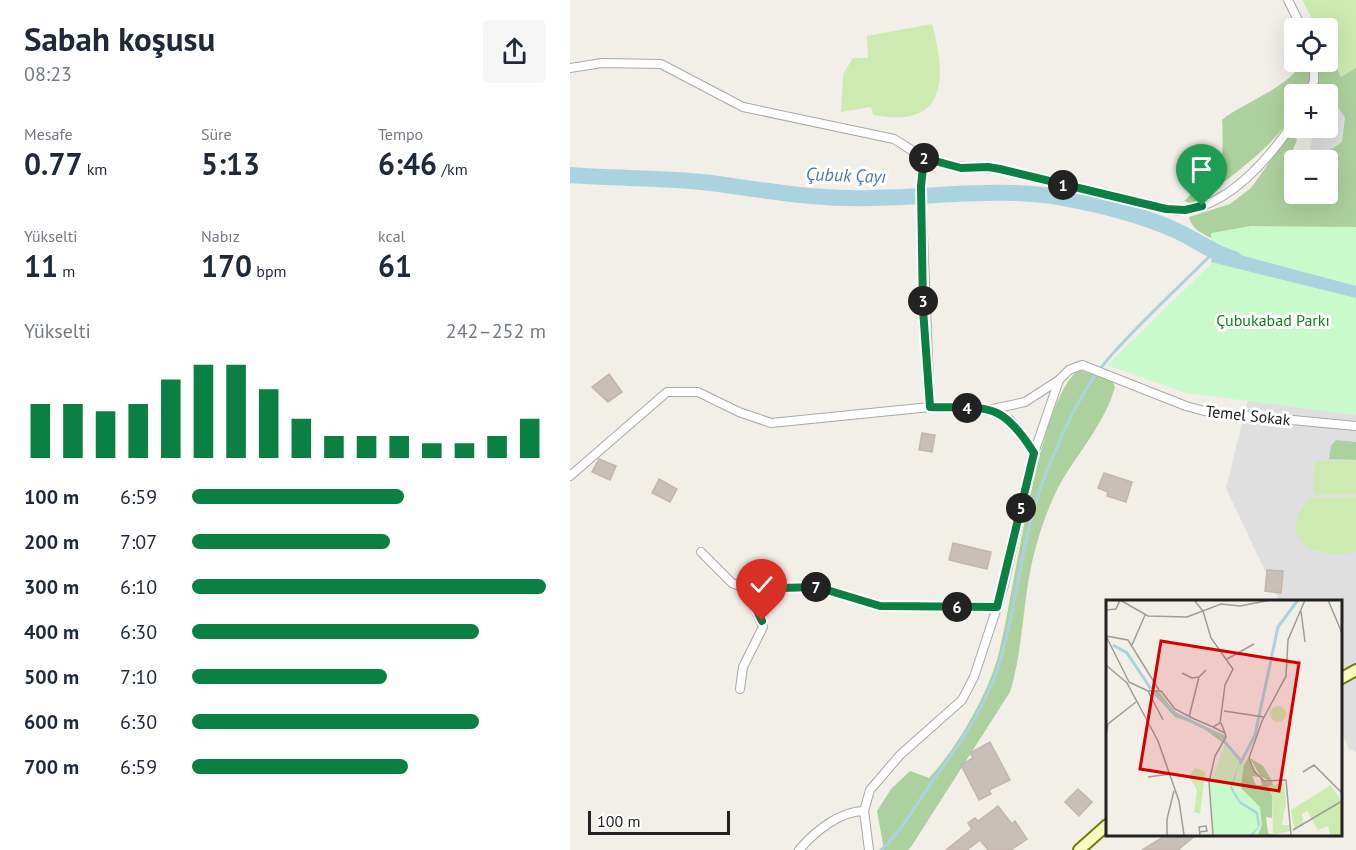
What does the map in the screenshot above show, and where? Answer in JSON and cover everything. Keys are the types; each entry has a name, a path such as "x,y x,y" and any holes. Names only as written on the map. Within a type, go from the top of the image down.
{"main road":[{"path":"1341,678 1356,670"},
{"path":"1079,850 1106,826"}],"street":[{"path":"1288,0 1297,18"},
{"path":"570,68 602,63 661,64 743,107 894,139 924,158 961,168 1000,169 1166,209 1185,210 1202,206 1238,184 1271,155 1284,136"},
{"path":"924,158 921,209 930,407"},
{"name":"Temel Sokak","path":"1059,380 1074,367 1082,365 1186,406 1208,412 1356,426"},
{"path":"570,476 667,392 698,392 739,412 771,423 930,407 992,409 1025,402 1059,380"},
{"path":"869,850 864,811 870,790 883,773 962,700 974,677 997,607 1034,453 1059,380"},
{"path":"992,409 1010,420 1034,453"},
{"path":"701,552 732,583 747,589 817,587 880,606 997,607"},
{"path":"740,689 743,667 763,627 747,589"},
{"path":"799,850 814,834 847,813 864,811"}],"shaded area":[{"path":"1356,0 1356,752 1349,749 1341,731 1341,600 1279,600 1226,488 1297,204 1338,204 1338,150 1310,150 1312,138 1338,138 1338,84 1331,84 1335,72 1338,72 1338,60"}],"green space":[{"path":"1302,0 1356,0 1356,68 1341,77 1338,71 1338,18 1312,18"},
{"path":"932,24 940,64 936,96 928,107 916,115 897,117 873,115 871,107 841,112 843,74 853,58 868,58 867,36"},
{"path":"1356,68 1356,280 1219,234 1211,238 1195,228 1189,217 1230,204 1251,188 1287,138 1297,140 1293,150 1284,150 1284,204 1338,204 1338,150 1330,150 1342,142 1345,118 1338,107 1338,84 1318,84 1317,72 1338,71 1341,77"},
{"path":"1294,72 1310,72 1308,84 1284,84 1284,126 1279,133 1250,161 1218,186 1192,204 1184,201 1221,166 1222,120 1288,79"},
{"name":"Çubukabad Parkı","path":"1251,226 1356,227 1356,415 1186,393 1107,365 1211,264 1211,233"},
{"path":"1079,370 1112,381 1115,387 1099,424 1059,486 1042,527 1032,561 1015,674 1010,692 911,847 908,850 884,850 877,811 891,789 910,771 929,778 950,752 969,722 992,675 1003,633 1039,459 1051,419 1064,388"},
{"path":"1336,440 1356,442 1356,460 1329,459 1331,446"},
{"path":"1315,461 1356,461 1356,494 1313,495"},
{"path":"1356,497 1356,551 1341,554 1314,550 1304,544 1297,535 1296,524 1300,512 1311,498"}],"water":[{"path":"1214,248 1356,286 1356,298 1211,262"}],"building":[{"path":"609,374 622,392 608,402 592,387"},
{"path":"922,433 935,435 932,452 919,450"},
{"path":"599,459 616,466 610,480 592,472"},
{"path":"1104,473 1132,482 1126,502 1107,496 1108,492 1098,488"},
{"path":"659,479 677,489 670,502 652,493"},
{"path":"953,543 991,552 987,569 949,560"},
{"path":"1267,570 1283,571 1281,593 1265,591"},
{"path":"990,742 1010,780 989,790 991,794 979,800 961,765 973,758 970,753"},
{"path":"1078,789 1092,802 1079,816 1065,802"},
{"path":"998,806 1012,824 1015,821 1027,839 1011,850 988,850 980,840 967,850 946,850 972,829 968,823 975,818 978,821"},
{"path":"1166,835 1196,835 1178,850 1142,850"}],"waterway":[{"name":"Çubuk Çayı","path":"570,175 693,181 829,197 1037,194 1107,207 1136,215 1164,225 1234,259"},
{"path":"881,850 900,829 958,746 985,701 1005,643 1032,515 1049,466 1074,410 1099,371 1120,345 1213,253"}],"route":[{"path":"762,621 750,601 747,589 817,587 880,606 997,607 1034,453 1010,420 992,409 930,407 923,309 921,186 924,158 961,168 1000,169 1177,211 1202,206"}]}
